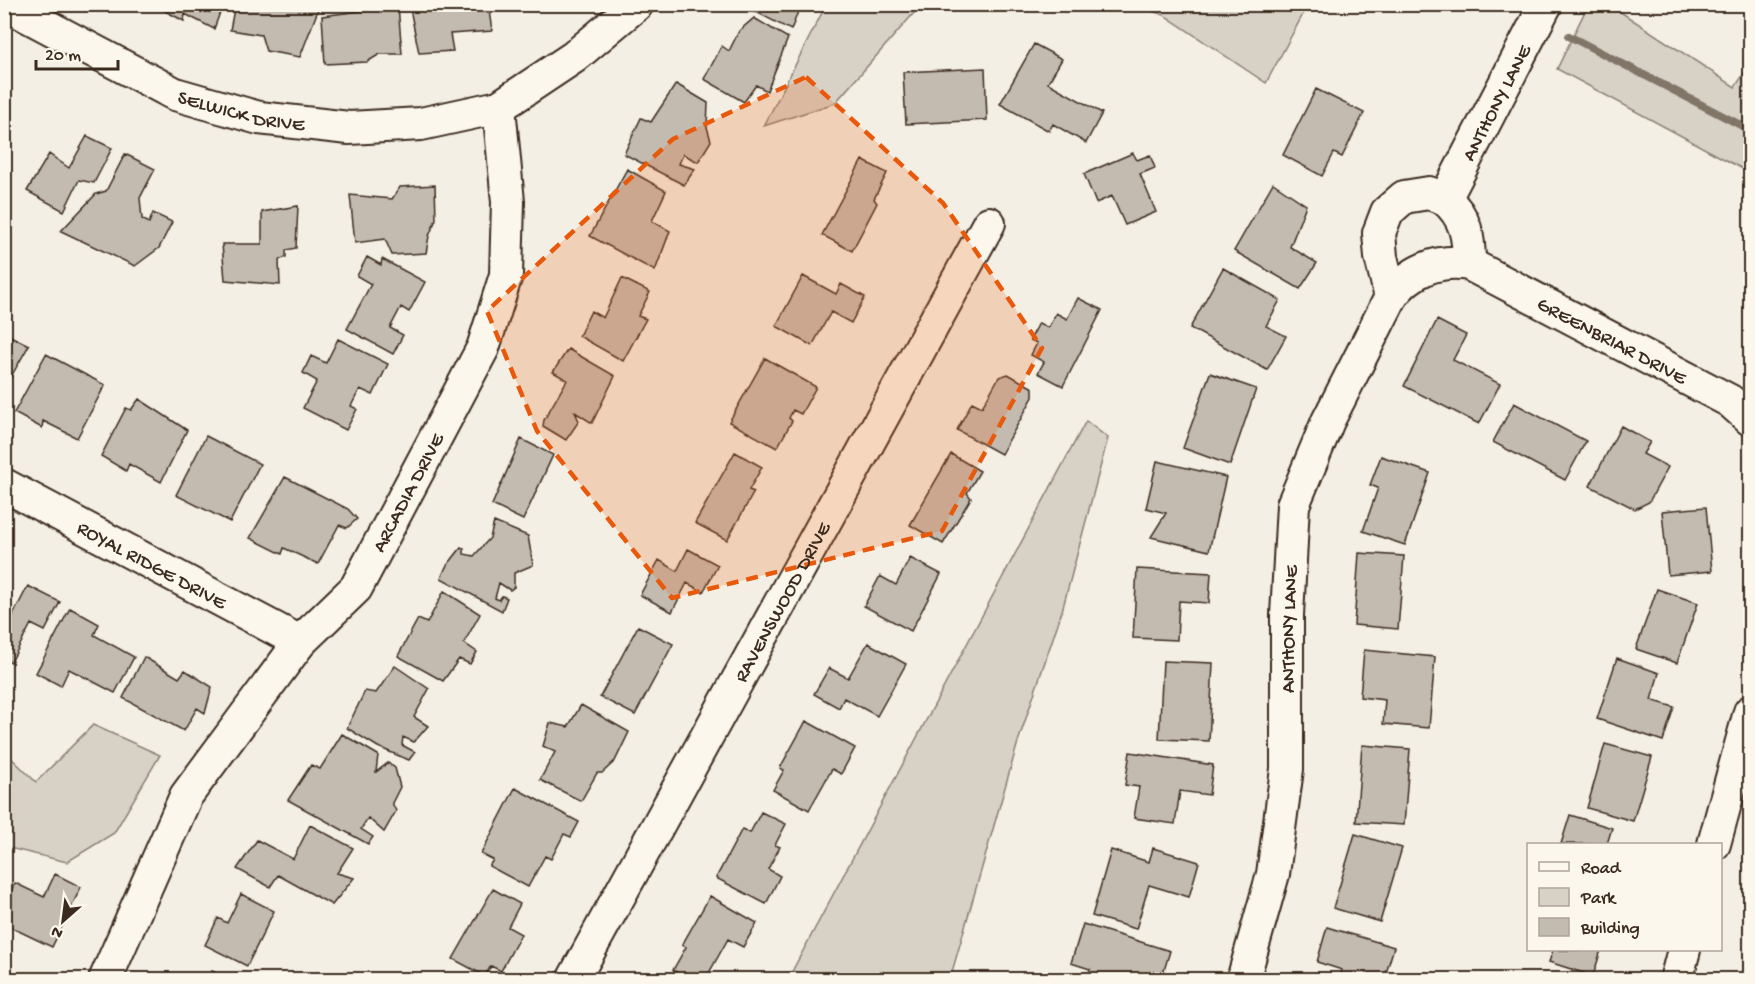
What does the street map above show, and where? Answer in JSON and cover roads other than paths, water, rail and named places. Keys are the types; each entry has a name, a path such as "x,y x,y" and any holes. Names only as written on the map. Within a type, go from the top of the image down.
{"street":[{"name":"SELWICK DRIVE","path":"5,4 175,94 259,118 349,128 421,124 499,107"},
{"path":"499,107 574,57 637,4"},
{"name":"ANTHONY LANE","path":"1445,199 1546,4"},
{"name":"ARCADIA DRIVE","path":"105,980 186,796 300,642 356,588 483,348 506,275 508,202 499,107"},
{"path":"1391,297 1381,257 1378,233 1387,212 1404,197 1429,193 1445,199 1455,207 1464,222 1469,241 1469,264"},
{"name":"RAVENSWOOD DRIVE","path":"573,980 989,223"},
{"name":"ANTHONY LANE","path":"1243,980 1273,874 1287,769 1287,615 1293,505 1328,421 1391,297 1400,284 1419,270 1454,261 1469,264"},
{"name":"GREENBRIAR DRIVE","path":"1469,264 1730,401 1750,419"},
{"name":"ROYAL RIDGE DRIVE","path":"4,485 300,642"},
{"path":"1714,843 1750,712"},
{"path":"1676,980 1684,951"}],"waterway":[{"path":"1569,36 1750,130"}]}
